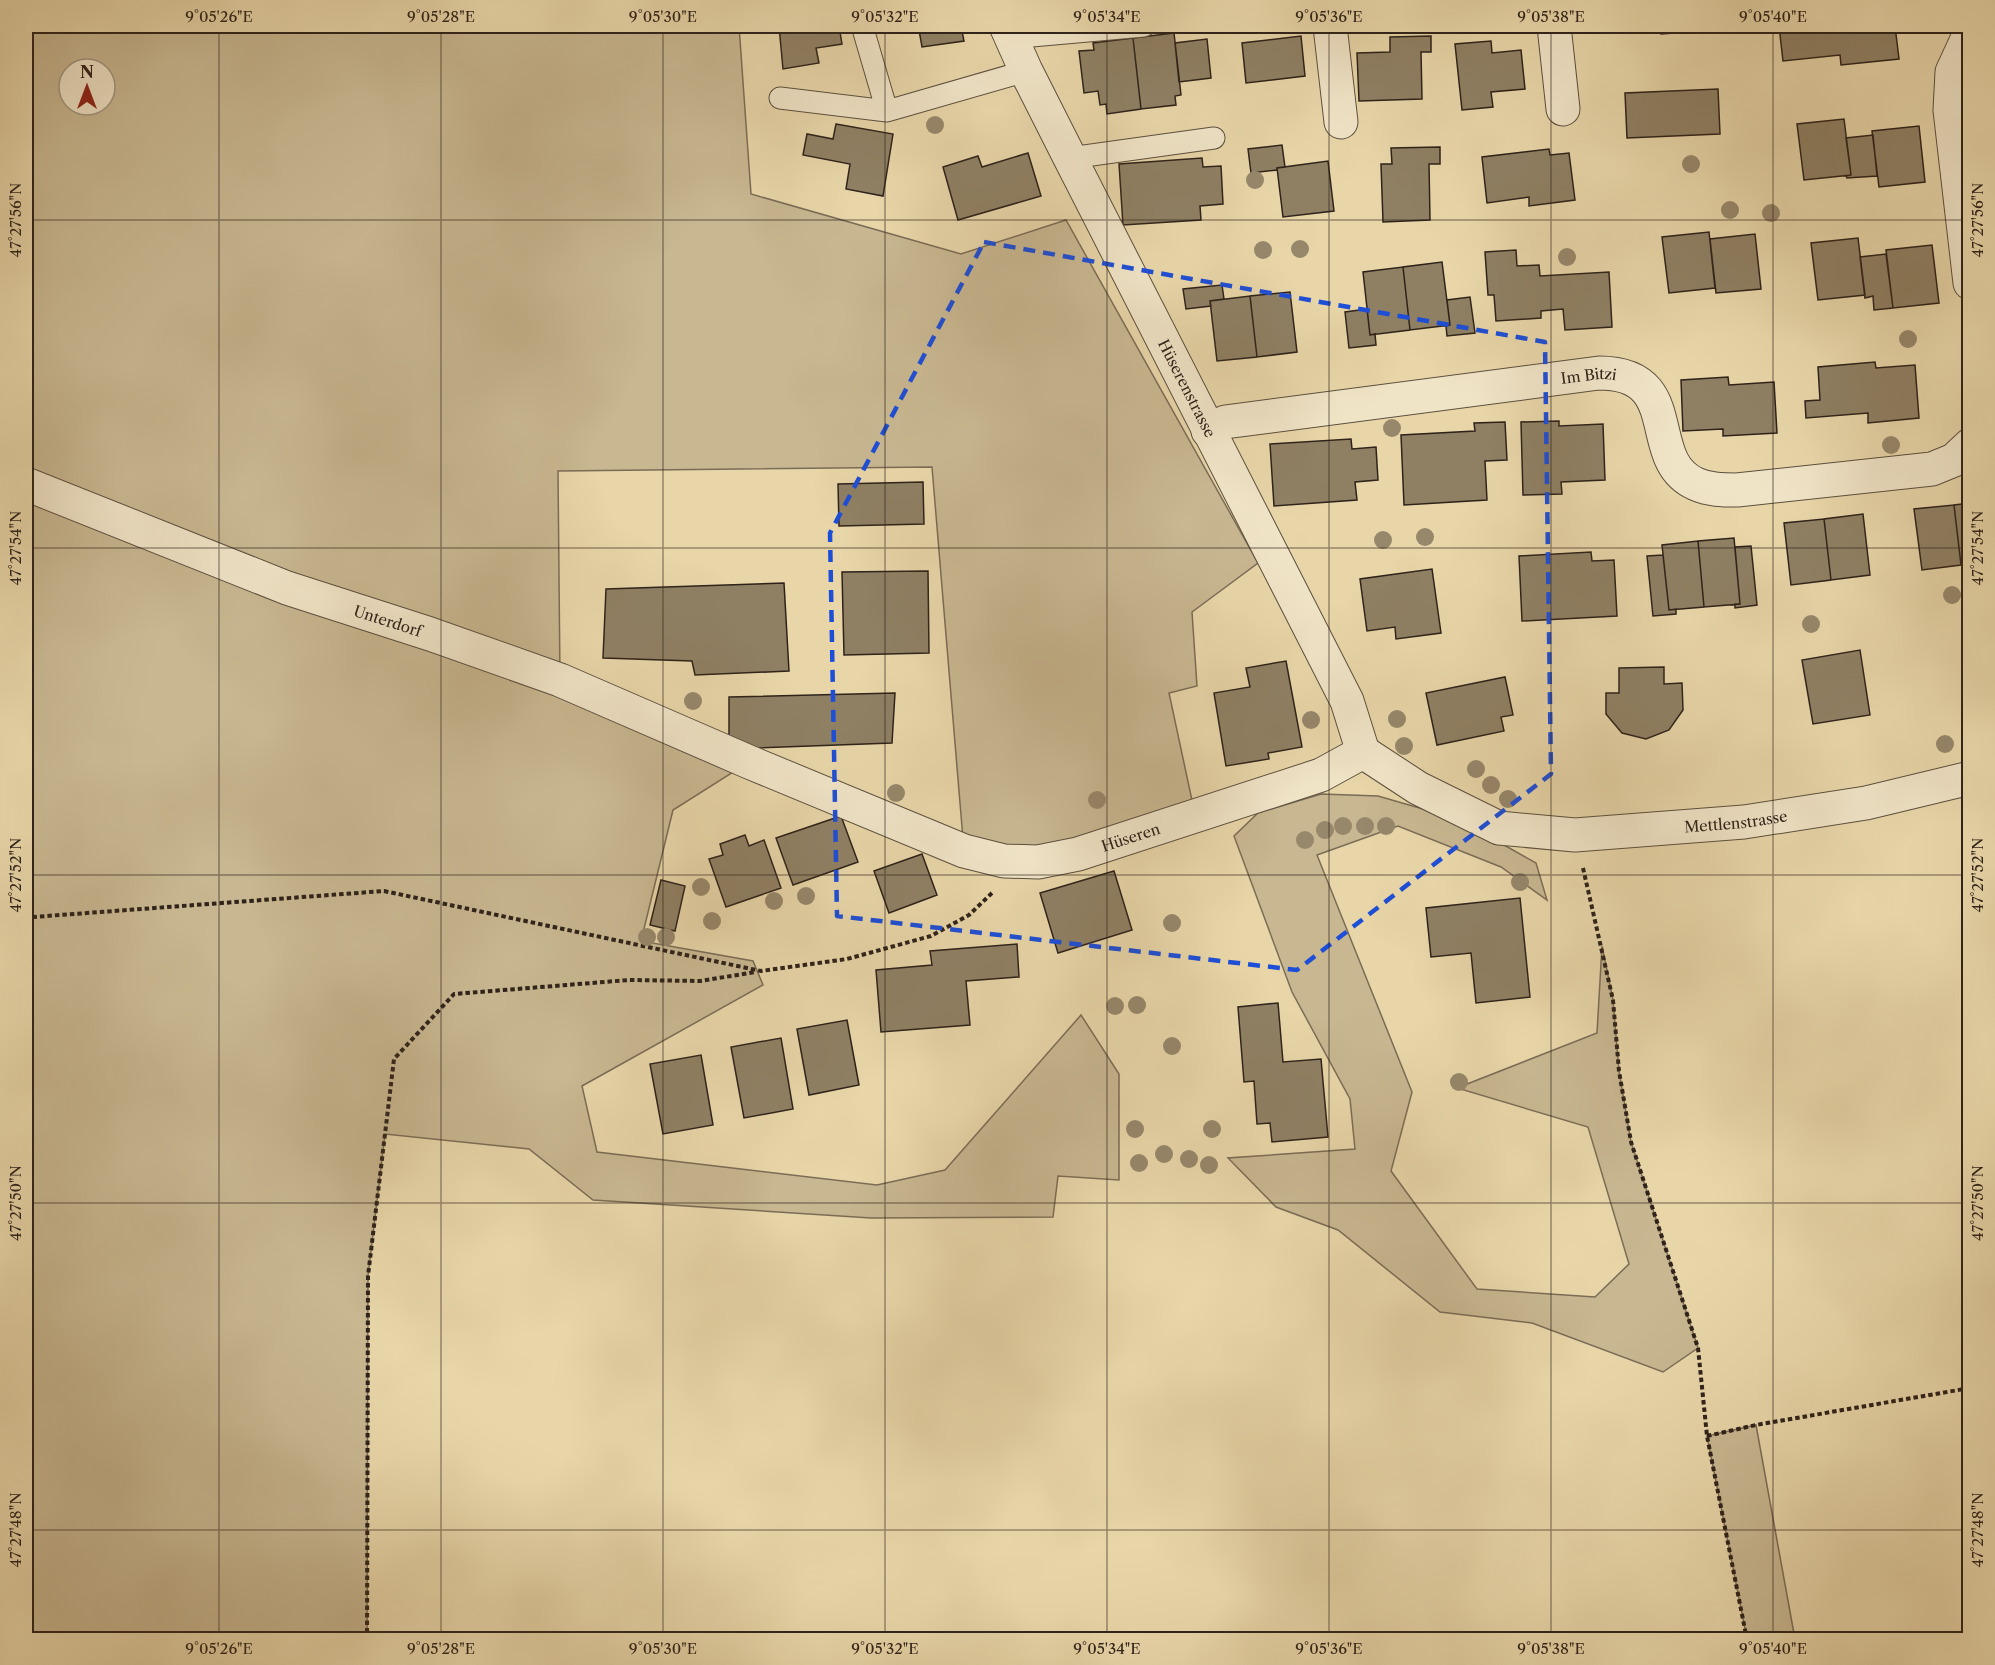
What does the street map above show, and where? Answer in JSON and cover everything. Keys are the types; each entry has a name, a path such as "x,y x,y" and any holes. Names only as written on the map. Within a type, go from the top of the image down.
{"street":[{"path":"1330,26 1341,122"},
{"path":"1554,26 1563,109"},
{"name":"Hüserenstrasse","path":"1009,32 1070,158 1347,701 1363,752"},
{"path":"1970,33 1952,72 1950,110 1970,283"},
{"name":"Im Bitzi","path":"1208,431 1225,422 1599,373 1617,373 1634,378 1646,388 1654,401 1672,460 1681,473 1695,484 1715,490 1737,490 1932,469 1954,460 1970,445"},
{"name":"Unterdorf","path":"26,484 287,588 430,634 560,680 748,762"},
{"name":"Mettlenstrasse","path":"1363,752 1418,788 1499,828 1575,835 1744,822 1866,803 1970,778"},
{"name":"Hüseren","path":"748,762 964,851 1004,861 1038,862 1078,854 1321,775 1363,752"}],"lane":[{"path":"1009,32 1144,26"},
{"path":"862,29 887,111"},
{"path":"780,98 887,111 1026,70"},
{"path":"1070,158 1214,138"}],"path":[{"path":"1575,835 1613,1000 1619,1071 1631,1142 1698,1348 1707,1436 1748,1640"},
{"path":"367,1640 368,1276 393,1059 454,994 629,980 700,981 847,958 931,936 969,915 993,892 1004,861"},
{"path":"26,921 33,917 384,891 761,971"},
{"path":"1707,1436 1756,1425 1970,1388"}],"highlighted area":[{"path":"984,242 1545,342 1551,774 1297,970 837,916 830,533"}],"shaded area":[{"path":"26,26 739,26 751,194 961,254 1066,220 1258,563 1192,612 1197,686 1169,693 1193,805 1004,861 964,851 932,467 558,471 560,680 749,762 673,810 641,941 753,961 763,985 582,1086 597,1152 877,1185 945,1170 1081,1015 1119,1074 1119,1180 1058,1176 1053,1217 871,1218 593,1200 529,1149 385,1134 368,1276 367,1639 26,1640"},
{"path":"1321,794 1378,796 1423,809 1504,845 1536,863 1547,900 1501,867 1398,826 1317,855 1412,1092 1391,1171 1477,1289 1595,1297 1629,1264 1588,1127 1457,1088 1597,1033 1602,946 1613,1000 1619,1071 1631,1142 1698,1348 1663,1372 1532,1323 1440,1312 1338,1230 1276,1207 1228,1158 1355,1149 1350,1099 1292,992 1234,836 1258,813"},
{"path":"1756,1425 1795,1639 1747,1639 1707,1436"}],"building":[{"path":"779,26 839,26 842,44 816,48 819,63 783,69"},
{"path":"898,26 961,26 964,41 922,47 919,30 899,33"},
{"path":"1660,26 1704,26 1704,31 1661,34"},
{"path":"1779,26 1895,26 1899,59 1841,65 1840,55 1783,61"},
{"path":"1174,33 1181,95 1175,96 1176,105 1141,109 1133,38"},
{"path":"1301,36 1305,76 1246,83 1242,43"},
{"path":"1431,36 1431,52 1421,52 1422,99 1359,101 1357,53 1390,52 1390,37"},
{"path":"1133,38 1141,109 1107,114 1106,104 1100,105 1098,91 1084,93 1079,51 1094,50 1093,43"},
{"path":"1207,39 1211,78 1179,82 1175,43"},
{"path":"1491,41 1492,53 1521,50 1525,89 1491,92 1493,107 1462,110 1455,44"},
{"path":"1718,89 1720,134 1627,138 1625,93"},
{"path":"1844,119 1851,175 1804,180 1797,124"},
{"path":"836,124 893,134 883,196 846,189 850,164 803,155 807,134 833,139"},
{"path":"1919,126 1925,182 1879,187 1872,131"},
{"path":"1873,135 1877,176 1847,178 1846,176 1851,175 1846,138"},
{"path":"1282,145 1285,167 1251,173 1248,149"},
{"path":"1440,147 1440,164 1429,164 1430,220 1383,222 1381,164 1392,164 1391,148"},
{"path":"1549,149 1550,155 1569,153 1575,200 1529,206 1529,197 1487,203 1482,157"},
{"path":"1028,153 1041,196 958,220 943,167 978,156 982,167"},
{"path":"1202,158 1203,167 1221,166 1223,204 1200,206 1201,220 1123,225 1119,164"},
{"path":"1328,161 1334,211 1283,217 1277,168"},
{"path":"1709,232 1715,288 1669,293 1662,237"},
{"path":"1755,234 1761,289 1716,293 1710,239"},
{"path":"1858,238 1865,295 1818,300 1811,243"},
{"path":"1932,245 1939,303 1893,308 1886,250"},
{"path":"1516,250 1517,266 1539,265 1540,276 1609,272 1612,327 1565,330 1563,309 1541,311 1541,318 1496,321 1494,295 1488,295 1485,252"},
{"path":"1886,254 1893,308 1874,310 1873,296 1865,298 1860,257"},
{"path":"1442,262 1450,325 1410,330 1403,267"},
{"path":"1403,267 1410,330 1370,335 1363,272"},
{"path":"1222,285 1224,299 1210,301 1211,306 1186,309 1183,289"},
{"path":"1290,292 1297,352 1257,357 1250,296"},
{"path":"1250,296 1257,357 1217,361 1210,301"},
{"path":"1470,297 1475,333 1447,336 1446,326 1450,325 1447,300"},
{"path":"1367,309 1370,335 1375,334 1376,345 1349,348 1345,312"},
{"path":"1875,362 1876,368 1915,365 1919,418 1868,423 1868,413 1806,418 1805,401 1820,400 1818,367"},
{"path":"1728,377 1729,385 1774,382 1777,433 1723,436 1723,429 1683,431 1681,380"},
{"path":"1559,421 1559,426 1603,424 1605,480 1561,482 1562,494 1523,495 1521,422"},
{"path":"1505,422 1507,460 1485,461 1487,500 1404,505 1401,435 1475,431 1474,423"},
{"path":"1351,439 1352,449 1376,447 1378,480 1355,482 1357,500 1274,506 1270,444"},
{"path":"923,482 924,524 839,526 838,484"},
{"path":"1970,503 1970,564 1961,565 1954,505"},
{"path":"1954,505 1961,565 1922,570 1914,509"},
{"path":"1863,514 1870,575 1831,580 1824,519"},
{"path":"1824,519 1831,580 1791,585 1784,523"},
{"path":"1734,538 1740,604 1704,607 1698,541"},
{"path":"1698,541 1704,607 1669,610 1662,545"},
{"path":"1751,546 1757,605 1735,608 1735,604 1740,604 1735,547"},
{"path":"1591,552 1592,561 1614,560 1617,616 1522,621 1519,556"},
{"path":"1663,555 1669,610 1676,609 1676,614 1653,616 1647,556"},
{"path":"1432,569 1441,633 1396,639 1395,627 1367,631 1360,579"},
{"path":"928,571 929,653 844,655 842,572"},
{"path":"784,583 789,671 695,675 692,661 603,658 606,589"},
{"path":"1860,650 1870,715 1813,724 1802,660"},
{"path":"1286,661 1302,747 1268,753 1269,759 1226,766 1214,693 1250,687 1246,668"},
{"path":"1664,667 1664,684 1682,683 1683,710 1669,730 1646,739 1622,733 1606,714 1606,693 1619,693 1619,668"},
{"path":"1505,677 1513,715 1501,717 1504,731 1437,745 1426,693"},
{"path":"895,693 892,743 729,749 729,697"},
{"path":"841,816 858,862 793,885 776,838"},
{"path":"745,835 749,846 764,840 781,888 726,907 709,859 723,855 720,844"},
{"path":"922,854 937,895 889,913 874,871"},
{"path":"1114,871 1132,930 1058,953 1040,893"},
{"path":"661,880 685,886 675,931 650,925"},
{"path":"1520,898 1530,997 1476,1003 1471,953 1431,957 1426,908"},
{"path":"1017,944 1019,977 966,981 970,1025 881,1032 876,970 932,965 930,951"},
{"path":"1278,1003 1283,1062 1321,1059 1328,1137 1272,1142 1270,1123 1257,1124 1254,1081 1244,1082 1238,1007"},
{"path":"847,1020 859,1085 809,1095 797,1029"},
{"path":"781,1038 793,1109 744,1118 731,1047"},
{"path":"701,1055 713,1125 663,1134 650,1064"}]}
